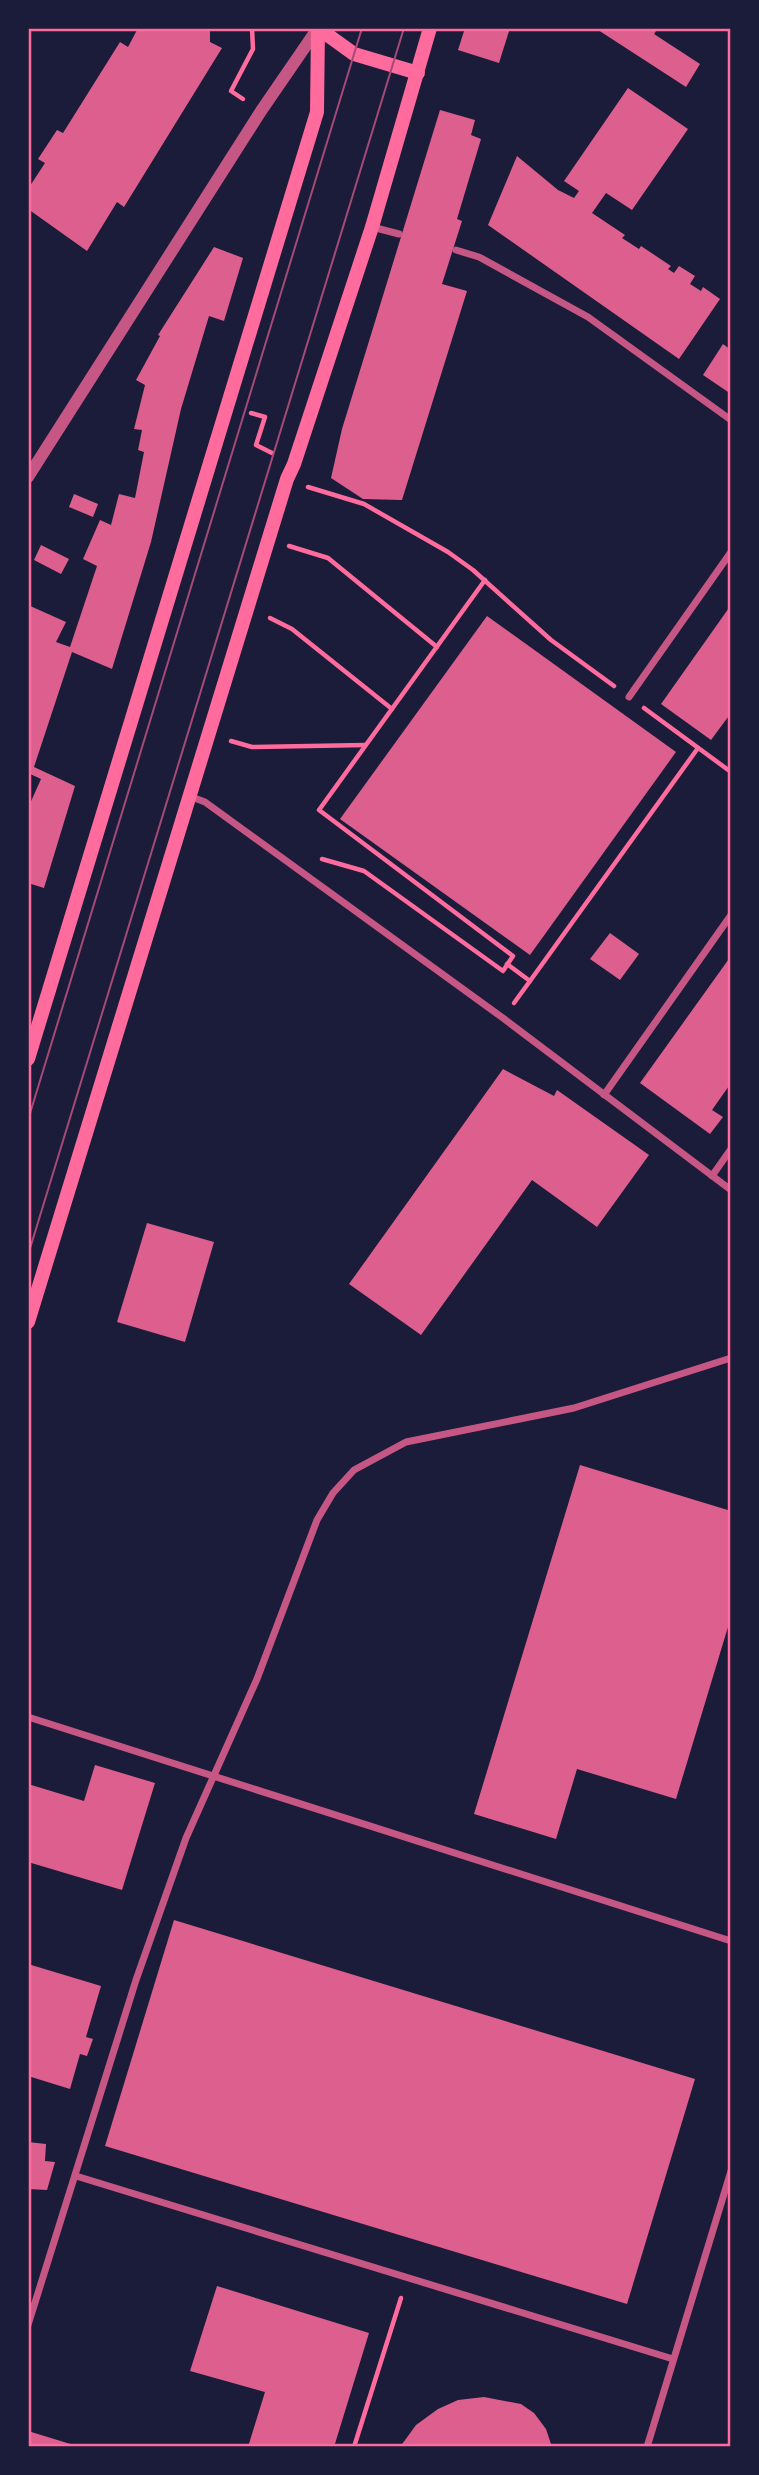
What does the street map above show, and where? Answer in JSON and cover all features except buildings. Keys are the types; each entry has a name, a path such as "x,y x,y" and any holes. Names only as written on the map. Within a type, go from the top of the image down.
{"main road":[{"path":"318,28 354,54 418,73"},
{"path":"28,1059 317,113 318,28"},
{"path":"28,1322 287,479 372,227 430,28"}],"street":[{"path":"28,477 261,111 318,28"},
{"path":"372,227 399,234"},
{"path":"456,250 479,257 588,317 731,420"},
{"path":"629,697 731,552"},
{"path":"189,796 205,802 731,1189"},
{"path":"604,1095 731,915"},
{"path":"712,1176 731,1149"},
{"path":"28,2325 141,1968 186,1838 257,1679 317,1520 333,1493 354,1471 406,1443 574,1408 731,1358"},
{"path":"28,1717 731,1941"},
{"path":"647,2447 731,2171"},
{"path":"76,2176 673,2359"}],"path":[{"path":"252,28 253,48 231,91 261,111"},
{"path":"227,407 265,417 256,445 294,464 307,466 301,484 364,504 448,552 485,580 551,640 731,772"},
{"path":"282,557 288,533"},
{"path":"285,545 328,558 437,647"},
{"path":"322,859 364,871 503,971 513,956 319,810 485,580"},
{"path":"282,622 392,709"},
{"path":"234,742 252,747 366,745"},
{"path":"507,964 530,981 698,748"},
{"path":"354,2447 408,2277"}],"tram line":[{"path":"28,1120 362,28"},
{"path":"28,1255 404,28"}]}
